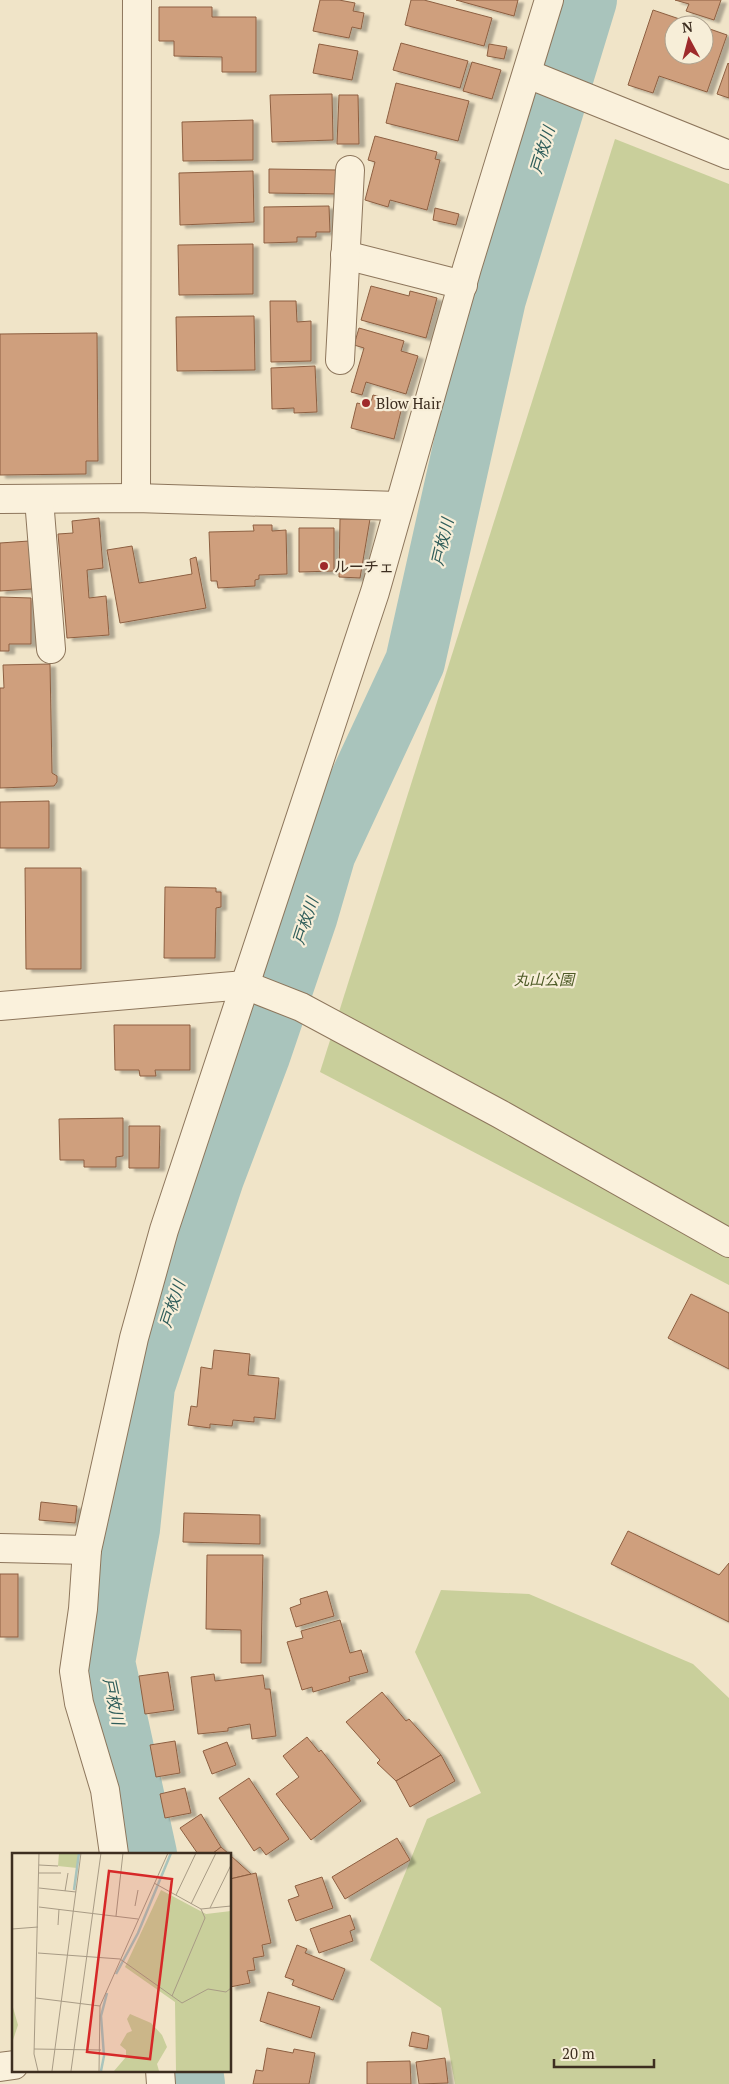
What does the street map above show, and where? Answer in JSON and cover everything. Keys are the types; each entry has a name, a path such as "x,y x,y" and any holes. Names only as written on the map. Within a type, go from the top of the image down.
{"street":[{"path":"136,498 137,0"},
{"path":"114,1853 105,1790 79,1703 74,1671 83,1609 87,1550 136,1329 164,1230 375,592 462,285 528,74 549,0"},
{"path":"528,74 729,155"},
{"path":"340,360 350,170"},
{"path":"345,255 462,285"},
{"path":"0,499 136,498 398,506"},
{"path":"39,499 51,649"},
{"path":"0,1006 245,985 318,1017 500,1114 729,1243"},
{"path":"0,1548 87,1550"}],"green space":[{"name":"丸山公園","path":"615,139 729,184 729,1285 320,1072"},
{"path":"441,1590 529,1594 693,1664 729,1698 729,2084 455,2084 441,2008 370,1960 427,1819 481,1793 415,1652"}],"building":[{"path":"320,0 339,0 355,3 353,11 364,13 361,29 352,27 349,38 313,31"},
{"path":"411,0 424,0 492,18 484,46 405,25"},
{"path":"456,0 518,0 514,16"},
{"path":"675,0 721,0 714,20 714,15 698,15 686,11 689,4"},
{"path":"159,7 212,7 212,17 256,17 256,72 222,72 222,57 174,56 174,41 159,41"},
{"path":"653,10 668,15 664,15 664,65 714,65 714,30 727,35 707,92 659,76 653,93 628,85"},
{"path":"401,43 468,61 460,88 393,70"},
{"path":"319,44 358,51 352,80 313,73"},
{"path":"489,44 507,47 504,59 487,56"},
{"path":"472,62 501,70 492,99 463,91"},
{"path":"729,64 729,98 717,94"},
{"path":"396,83 469,101 458,141 386,123"},
{"path":"332,94 333,140 272,142 270,95"},
{"path":"339,95 358,95 359,144 337,144"},
{"path":"253,120 253,160 183,161 182,122"},
{"path":"375,136 437,152 435,159 440,160 427,210 390,200 388,207 365,200 375,162 368,160"},
{"path":"269,169 338,170 338,194 269,193"},
{"path":"253,171 254,222 180,225 179,173"},
{"path":"329,206 330,232 316,232 316,237 297,237 297,242 264,243 264,207"},
{"path":"435,208 459,214 456,225 433,220"},
{"path":"253,244 253,294 179,295 178,245"},
{"path":"371,286 409,296 410,291 437,298 426,338 361,320"},
{"path":"270,301 296,301 297,322 311,321 311,361 271,362"},
{"path":"254,316 255,370 177,371 176,317"},
{"path":"359,328 404,341 401,351 418,356 406,394 366,382 362,395 351,392 364,348 354,345"},
{"path":"97,333 98,461 86,461 86,474 0,475 0,334"},
{"path":"315,366 317,412 294,413 294,408 272,409 271,368"},
{"path":"373,395 403,403 394,439 351,428 357,403 370,406"},
{"path":"99,518 103,568 87,570 89,598 106,596 109,635 67,638 58,534 73,533 72,521"},
{"path":"340,519 370,519 360,578 339,577"},
{"path":"253,525 272,525 272,531 286,530 287,574 259,575 259,579 255,580 255,586 218,588 217,581 211,581 209,532 254,531"},
{"path":"299,528 334,528 334,571 299,572"},
{"path":"29,541 32,589 0,591 0,543"},
{"path":"132,546 139,583 192,574 190,559 196,557 206,608 120,623 107,550"},
{"path":"0,597 31,598 31,644 9,644 9,651 0,651"},
{"path":"50,664 52,773 57,776 57,782 54,786 0,788 0,688 4,688 3,665"},
{"path":"49,801 49,848 0,848 0,802"},
{"path":"25,868 81,868 81,969 26,969"},
{"path":"165,887 216,888 216,892 221,892 221,907 216,908 215,958 164,958"},
{"path":"114,1025 190,1025 190,1070 155,1070 156,1076 140,1076 139,1070 115,1070"},
{"path":"123,1118 123,1156 116,1157 116,1167 84,1167 84,1160 60,1160 59,1119"},
{"path":"129,1126 160,1126 159,1168 129,1168"},
{"path":"691,1294 729,1313 729,1369 668,1338"},
{"path":"214,1350 250,1354 248,1375 279,1378 275,1419 254,1417 254,1422 233,1420 232,1426 210,1424 210,1428 188,1425 191,1406 197,1407 201,1367 212,1369"},
{"path":"41,1502 77,1506 75,1523 39,1520"},
{"path":"184,1513 260,1515 260,1544 183,1542"},
{"path":"628,1531 719,1575 729,1563 729,1622 611,1564"},
{"path":"207,1555 263,1555 261,1663 241,1663 241,1630 206,1629"},
{"path":"0,1574 18,1574 18,1637 0,1637"},
{"path":"327,1591 334,1616 296,1627 290,1608 301,1604 300,1599"},
{"path":"340,1620 350,1653 361,1650 368,1672 349,1677 350,1681 313,1692 312,1687 302,1690 287,1642 303,1638 301,1631"},
{"path":"168,1672 174,1710 145,1714 139,1676"},
{"path":"214,1674 215,1681 263,1675 265,1689 270,1689 276,1736 252,1739 250,1724 228,1728 228,1731 198,1734 191,1677"},
{"path":"382,1692 406,1721 409,1719 441,1755 396,1781 377,1763 380,1760 346,1722"},
{"path":"307,1737 319,1752 321,1750 361,1801 311,1840 276,1794 299,1777 283,1756"},
{"path":"175,1741 180,1773 156,1777 150,1745"},
{"path":"227,1742 236,1765 212,1774 203,1751"},
{"path":"441,1755 455,1781 410,1807 396,1781"},
{"path":"249,1778 289,1839 266,1855 260,1847 254,1851 219,1798"},
{"path":"185,1788 191,1813 165,1818 160,1794"},
{"path":"201,1814 221,1847 213,1853 197,1853 180,1828"},
{"path":"397,1838 410,1860 345,1899 332,1877"},
{"path":"221,1847 228,1853 213,1853"},
{"path":"231,1856 251,1874 231,1879"},
{"path":"256,1873 271,1943 262,1945 264,1956 253,1958 255,1970 247,1971 250,1983 231,1987 231,1879"},
{"path":"322,1877 333,1908 296,1921 288,1900 299,1896 295,1886"},
{"path":"350,1915 355,1929 350,1931 353,1941 319,1953 310,1929"},
{"path":"297,1945 307,1949 305,1953 345,1969 333,2000 292,1985 294,1980 285,1977"},
{"path":"268,1992 320,2007 311,2038 260,2021"},
{"path":"412,2032 429,2036 427,2049 409,2046"},
{"path":"267,2048 293,2053 294,2049 315,2053 309,2084 253,2084 256,2070 263,2071"},
{"path":"445,2058 448,2083 419,2084 416,2062"},
{"path":"410,2061 411,2084 367,2084 367,2062"}],"waterway":[{"name":"戸枚川","path":"147,1853 105,1662 130,1529 145,1386 214,1178 260,1056 308,915 326,853 415,662 496,299 587,0"},
{"name":"戸枚川","path":"193,2072 195,2084"}],"place":[{"name":"Blow Hair","path":"366,403"},
{"name":"ルーチェ","path":"324,566"}]}
